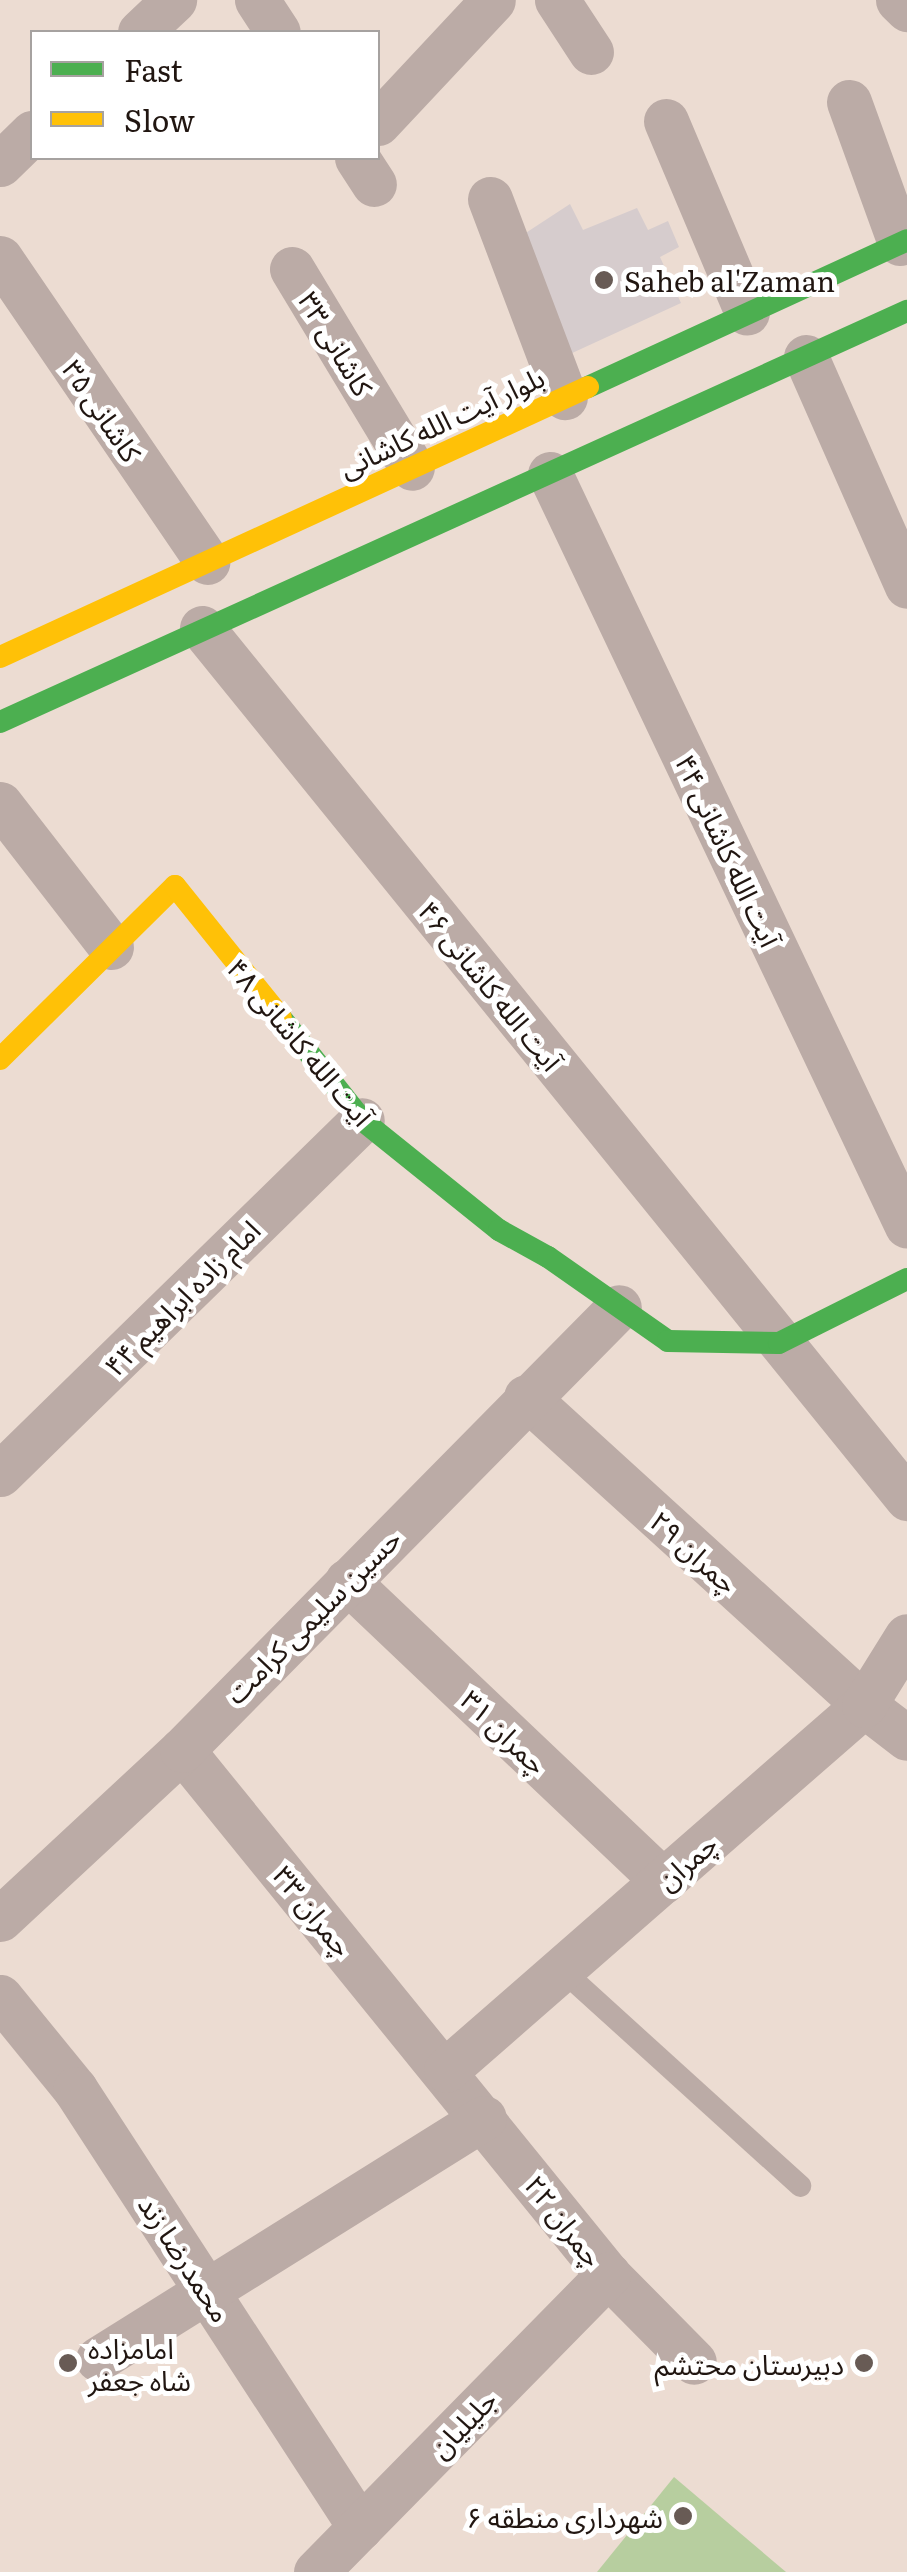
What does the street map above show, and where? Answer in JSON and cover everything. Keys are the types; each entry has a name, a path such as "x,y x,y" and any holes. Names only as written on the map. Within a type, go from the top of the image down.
{"main road":[{"name":"بلوار آیت الله کاشانی","path":"6,642 207,562 904,242"},
{"path":"0,722 907,311"},
{"name":"آیت الله کاشانی ۴۸","path":"111,947 175,886 362,1120 500,1230 668,1341 779,1343"},
{"path":"0,1058 111,947"},
{"path":"779,1343 907,1280"}],"street":[{"path":"142,30 174,0"},
{"path":"257,0 277,30"},
{"path":"380,122 492,0"},
{"path":"557,0 592,52"},
{"path":"898,0 907,8"},
{"path":"849,102 904,242"},
{"path":"666,120 747,314"},
{"path":"0,164 30,135"},
{"path":"490,199 565,397"},
{"name":"کاشانی ۳۵","path":"0,258 207,562"},
{"name":"کاشانی ۳۳","path":"292,270 412,468"},
{"path":"806,357 907,586"},
{"name":"آیت الله کاشانی ۴۴","path":"550,474 907,1226"},
{"name":"آیت الله کاشانی ۴۶","path":"202,628 907,1498"},
{"path":"0,804 111,947"},
{"name":"امام زاده ابراهیم ۴۴","path":"0,1474 362,1120"},
{"name":"حسین سلیمی کرامت","path":"0,1918 182,1750 618,1306"},
{"name":"چمران ۲۹","path":"526,1397 864,1705 907,1738"},
{"name":"چمران ۳۱","path":"347,1580 663,1881"},
{"name":"چمران","path":"446,2070 864,1705 907,1636"},
{"name":"چمران ۳۳","path":"182,1750 446,2070"},
{"name":"محمدرضا زند","path":"0,1997 75,2090 360,2527"},
{"name":"چمران ۲۲","path":"446,2070 608,2275 694,2362"},
{"path":"98,2359 484,2118"},
{"name":"جلیلیان","path":"316,2572 608,2275"}],"lane":[{"path":"562,1969 800,2186"}],"green space":[{"name":"شهرداری منطقه ۶","path":"674,2477 786,2572 597,2572"}],"building":[{"name":"Saheb al'Zaman","path":"570,204 583,230 637,208 648,230 668,221 679,247 660,257 681,303 570,354 518,238"}],"traffic: fast":[{"path":"588,387 907,240"},
{"path":"0,722 907,311"},
{"path":"281,1018 362,1120 499,1230 548,1257 668,1341 779,1343 907,1279"}],"traffic: slow":[{"path":"0,657 588,387"},
{"path":"0,1059 175,886 281,1018"}],"place":[{"name":"Saheb al'Zaman","path":"604,280"},
{"name":"امامزاده شاه جعفر","path":"68,2363"},
{"name":"دبیرستان محتشم","path":"864,2363"},
{"name":"شهرداری منطقه ۶","path":"683,2516"}]}
